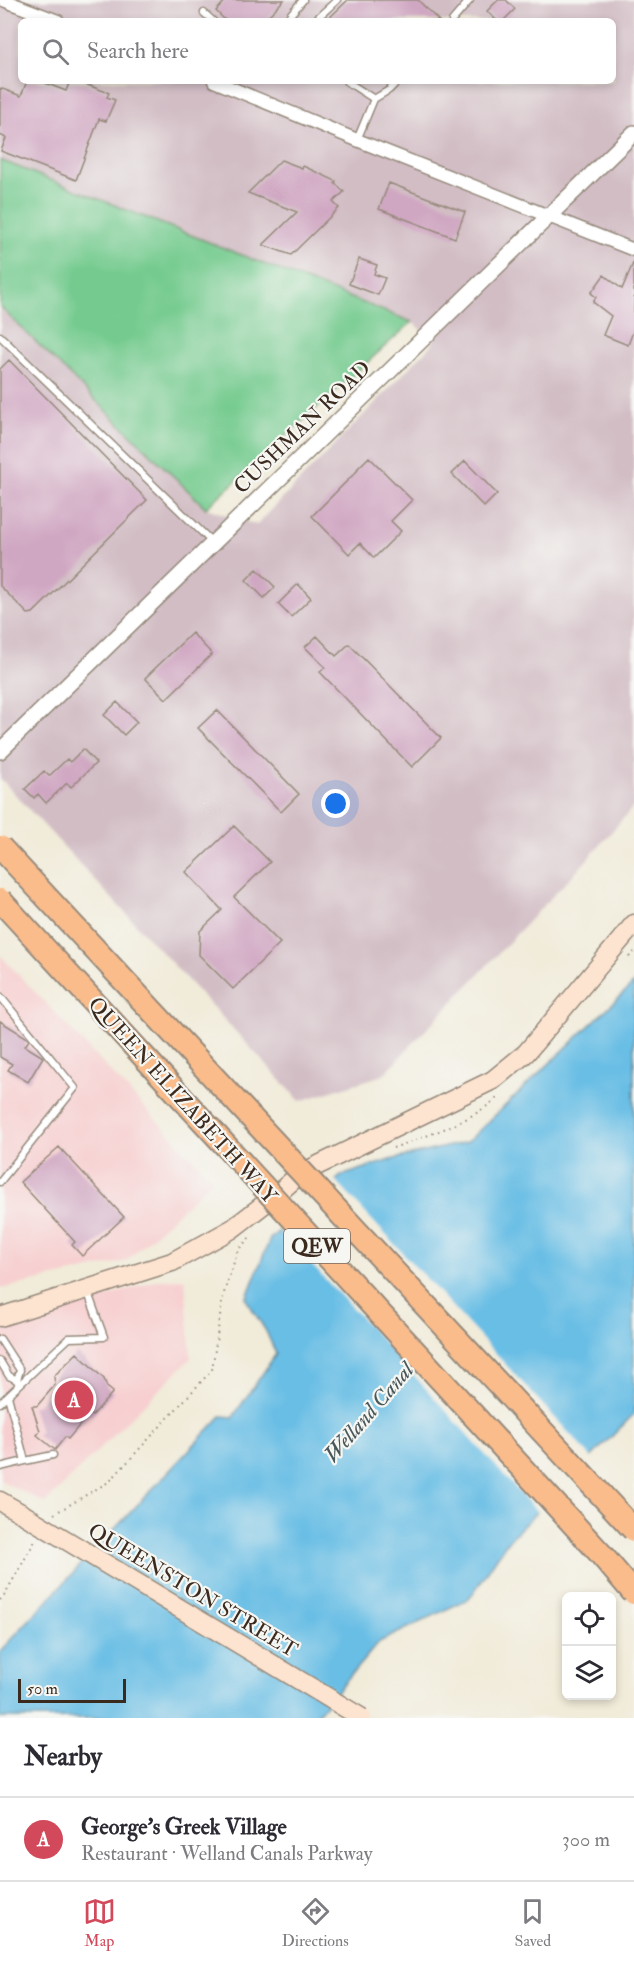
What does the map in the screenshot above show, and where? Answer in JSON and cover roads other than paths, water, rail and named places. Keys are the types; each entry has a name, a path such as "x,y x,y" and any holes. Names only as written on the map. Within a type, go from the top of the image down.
{"highway":[{"name":"QUEEN ELIZABETH WAY","path":"0,847 634,1530"},
{"name":"QUEEN ELIZABETH WAY","path":"0,900 599,1552 634,1593"}],"main road":[{"path":"0,1317 172,1262 231,1229 300,1174 493,1080 526,1053 634,924"},
{"name":"QUEENSTON STREET","path":"0,1501 362,1718"}],"street":[{"path":"3,0 50,18"},
{"path":"238,85 357,140 634,250"},
{"name":"CUSHMAN ROAD","path":"0,752 634,133"}],"lane":[{"path":"290,18 303,0"},
{"path":"317,18 337,0"},
{"path":"455,18 470,0"},
{"path":"204,13 210,18"},
{"path":"351,84 374,99"},
{"path":"357,140 374,99 395,84"},
{"path":"0,336 213,543"},
{"path":"0,996 75,1088 0,1182"},
{"path":"0,1403 18,1382 69,1338 104,1337 86,1289"},
{"path":"0,1339 20,1371 18,1382"},
{"path":"0,1361 9,1376 18,1382"},
{"path":"8,1396 25,1461"},
{"path":"0,1467 53,1455"}],"water":[{"name":"Welland Canal","path":"634,983 634,1414 507,1542 470,1598 379,1642 314,1718 0,1718 0,1651 221,1416 233,1417 276,1354 266,1331 246,1299 270,1239 341,1176 390,1160 467,1142"}],"place":[{"name":"George's Greek Village","path":"74,1400"}]}
